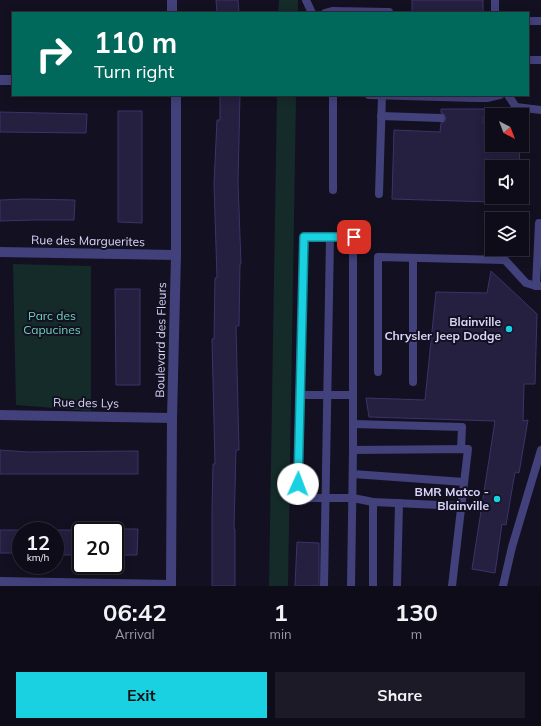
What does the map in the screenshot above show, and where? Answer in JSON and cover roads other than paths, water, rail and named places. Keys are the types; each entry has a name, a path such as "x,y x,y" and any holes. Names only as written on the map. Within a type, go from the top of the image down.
{"street":[{"path":"172,0 172,12"},
{"path":"0,80 12,80"},
{"name":"Boulevard des Fleurs","path":"171,586 172,418 176,255 176,96"},
{"name":"Rue des Marguerites","path":"0,252 176,255"},
{"name":"Rue des Lys","path":"0,415 172,418"},
{"path":"0,582 171,586"}],"lane":[{"path":"306,0 312,12"},
{"path":"495,0 495,12"},
{"path":"328,12 389,12"},
{"path":"529,21 541,21"},
{"path":"529,60 541,60"},
{"path":"333,96 333,190"},
{"path":"379,194 382,96"},
{"path":"417,96 487,98 496,96"},
{"path":"509,96 516,107 541,110"},
{"path":"381,116 441,118"},
{"path":"378,372 378,257 505,260 526,283 539,286 539,223"},
{"path":"351,586 352,498 353,474 354,237 304,237 297,498 352,498 373,502 461,506"},
{"path":"324,586 329,395 330,237"},
{"path":"413,258 413,382"},
{"path":"300,395 353,395"},
{"path":"353,424 462,427 462,449"},
{"path":"353,450 468,449 452,586"},
{"path":"503,586 512,547 541,450"},
{"path":"353,474 464,482"},
{"path":"373,502 373,586"},
{"path":"397,586 399,503"}],"place":[{"name":"Blainville Chrysler Jeep Dodge","path":"509,329"},
{"name":"BMR Matco - Blainville","path":"497,499"}],"park label":[{"name":"Parc des Capucines","path":"52,323"}]}
